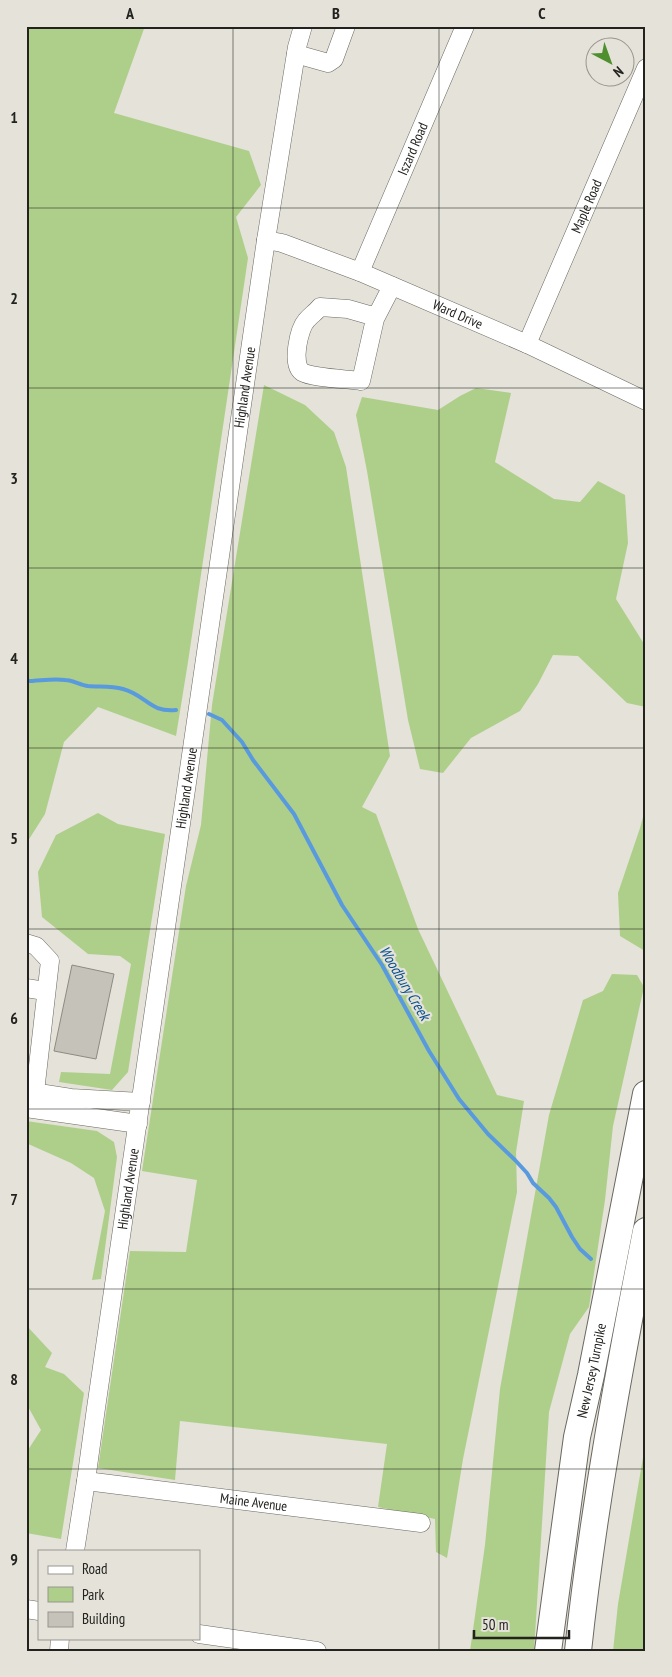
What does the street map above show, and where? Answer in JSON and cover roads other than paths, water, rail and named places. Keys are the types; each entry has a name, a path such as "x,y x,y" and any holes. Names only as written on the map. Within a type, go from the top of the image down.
{"highway":[{"name":"New Jersey Turnpike","path":"548,1651 577,1437 646,1094"},
{"name":"New Jersey Turnpike","path":"578,1651 585,1591 618,1372 646,1231"}],"street":[{"name":"Highland Avenue","path":"75,1550 266,240 296,54 303,26"},
{"path":"296,54 328,62 334,59 346,26"},
{"name":"Iszard Road","path":"360,272 465,26"},
{"name":"Maple Road","path":"527,344 646,68"},
{"name":"Ward Drive","path":"266,240 282,242 360,272 527,344 646,401"},
{"path":"376,317 348,309 320,307 305,322 296,353 296,365 302,372 361,381 376,317 392,286"},
{"path":"26,943 36,946 50,961 31,1091 71,1098 140,1102"},
{"path":"26,988 45,991"},
{"path":"26,1108 138,1124"},
{"name":"Maine Avenue","path":"86,1481 421,1523"},
{"path":"200,1634 316,1651"}],"waterway":[{"name":"Woodbury Creek","path":"26,681 60,679 88,686 119,688 137,695 160,709 176,710"},
{"name":"Woodbury Creek","path":"209,714 222,720 242,742 253,760 294,814 342,905 382,965 429,1051 459,1099 488,1134 515,1160 533,1183 549,1198 580,1249 591,1259"}]}
